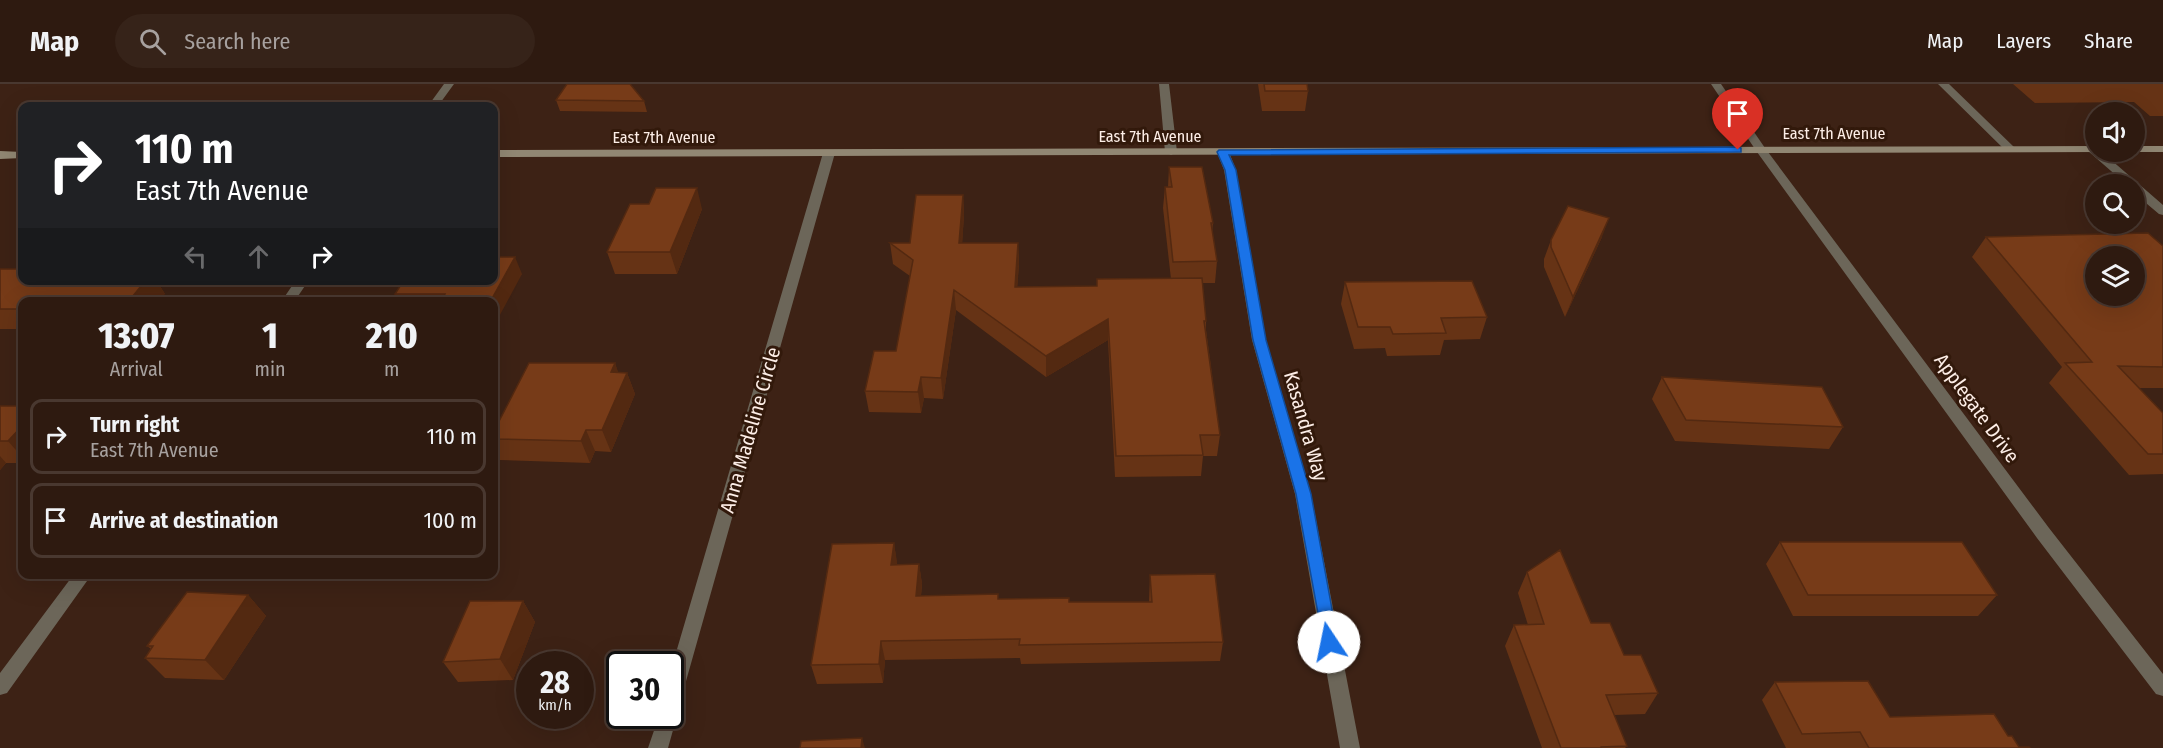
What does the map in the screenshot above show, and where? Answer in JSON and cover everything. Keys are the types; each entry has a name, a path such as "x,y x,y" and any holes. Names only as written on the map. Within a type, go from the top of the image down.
{"main road":[{"name":"East 7th Avenue","path":"498,154 2085,149"},
{"path":"2145,149 2163,149"},
{"path":"0,155 18,155"}],"street":[{"path":"436,102 449,84"},
{"path":"1164,84 1171,152"},
{"name":"Applegate Drive","path":"1716,84 1761,150 2043,533 2163,688"},
{"path":"1943,84 2011,150"},
{"name":"Kasandra Way","path":"1223,152 1230,170 1259,340 1304,494 1350,748"},
{"name":"Anna Madeline Circle","path":"684,657 829,153"},
{"path":"2108,162 2122,174"},
{"path":"2145,195 2163,211"},
{"path":"0,687 80,579"},
{"path":"658,748 664,729"}],"building":[{"path":"567,84 630,84 644,101 556,100"},
{"path":"1264,84 1307,84 1308,91 1265,91"},
{"path":"1169,167 1202,167 1213,223 1211,223 1217,261 1173,262 1165,187 1172,187"},
{"path":"656,188 697,188 670,252 607,252 630,204 649,204"},
{"path":"916,195 963,195 959,243 1018,243 1015,287 1097,286 1097,279 1202,278 1206,321 1204,321 1220,435 1200,435 1203,455 1116,456 1108,319 1046,356 954,290 941,378 921,377 918,392 865,391 874,351 896,351 913,260 890,243 910,243"},
{"path":"1568,206 1609,218 1573,297 1551,247 1551,240"},
{"path":"2148,233 2163,246 2163,367 2118,366 2163,413 2163,454 2148,454 2065,363 2092,362 1986,237"},
{"path":"498,257 515,257 493,297 395,294 401,285 498,285"},
{"path":"0,269 18,269 18,285 142,285 132,297 18,297 18,309 0,309"},
{"path":"1472,281 1487,317 1441,318 1446,333 1393,334 1390,327 1358,327 1345,282"},
{"path":"529,363 615,363 611,372 627,373 602,430 586,430 581,441 498,439 498,423"},
{"path":"1662,377 1822,387 1843,427 1686,420"},
{"path":"0,406 18,406 18,430 8,441 0,441"},
{"path":"1780,542 1962,542 1997,595 1808,595"},
{"path":"894,543 891,565 919,564 916,596 998,594 998,599 1069,598 1069,602 1152,602 1150,575 1215,574 1223,642 1019,645 1020,639 881,641 879,664 811,665 832,544"},
{"path":"1560,550 1591,623 1610,623 1624,655 1641,655 1658,693 1606,695 1627,746 1561,748 1514,625 1544,624 1527,572"},
{"path":"187,592 248,595 205,660 145,658 153,646 147,646"},
{"path":"470,601 523,601 500,659 443,662"},
{"path":"1868,681 1890,717 1994,714 2008,736 2012,736 2019,747 2030,748 1869,748 1860,732 1802,734 1775,682"},
{"path":"862,738 861,748 800,748 801,741"}],"route":[{"path":"1329,642 1304,494 1259,340 1230,170 1223,152 1738,150"}]}
